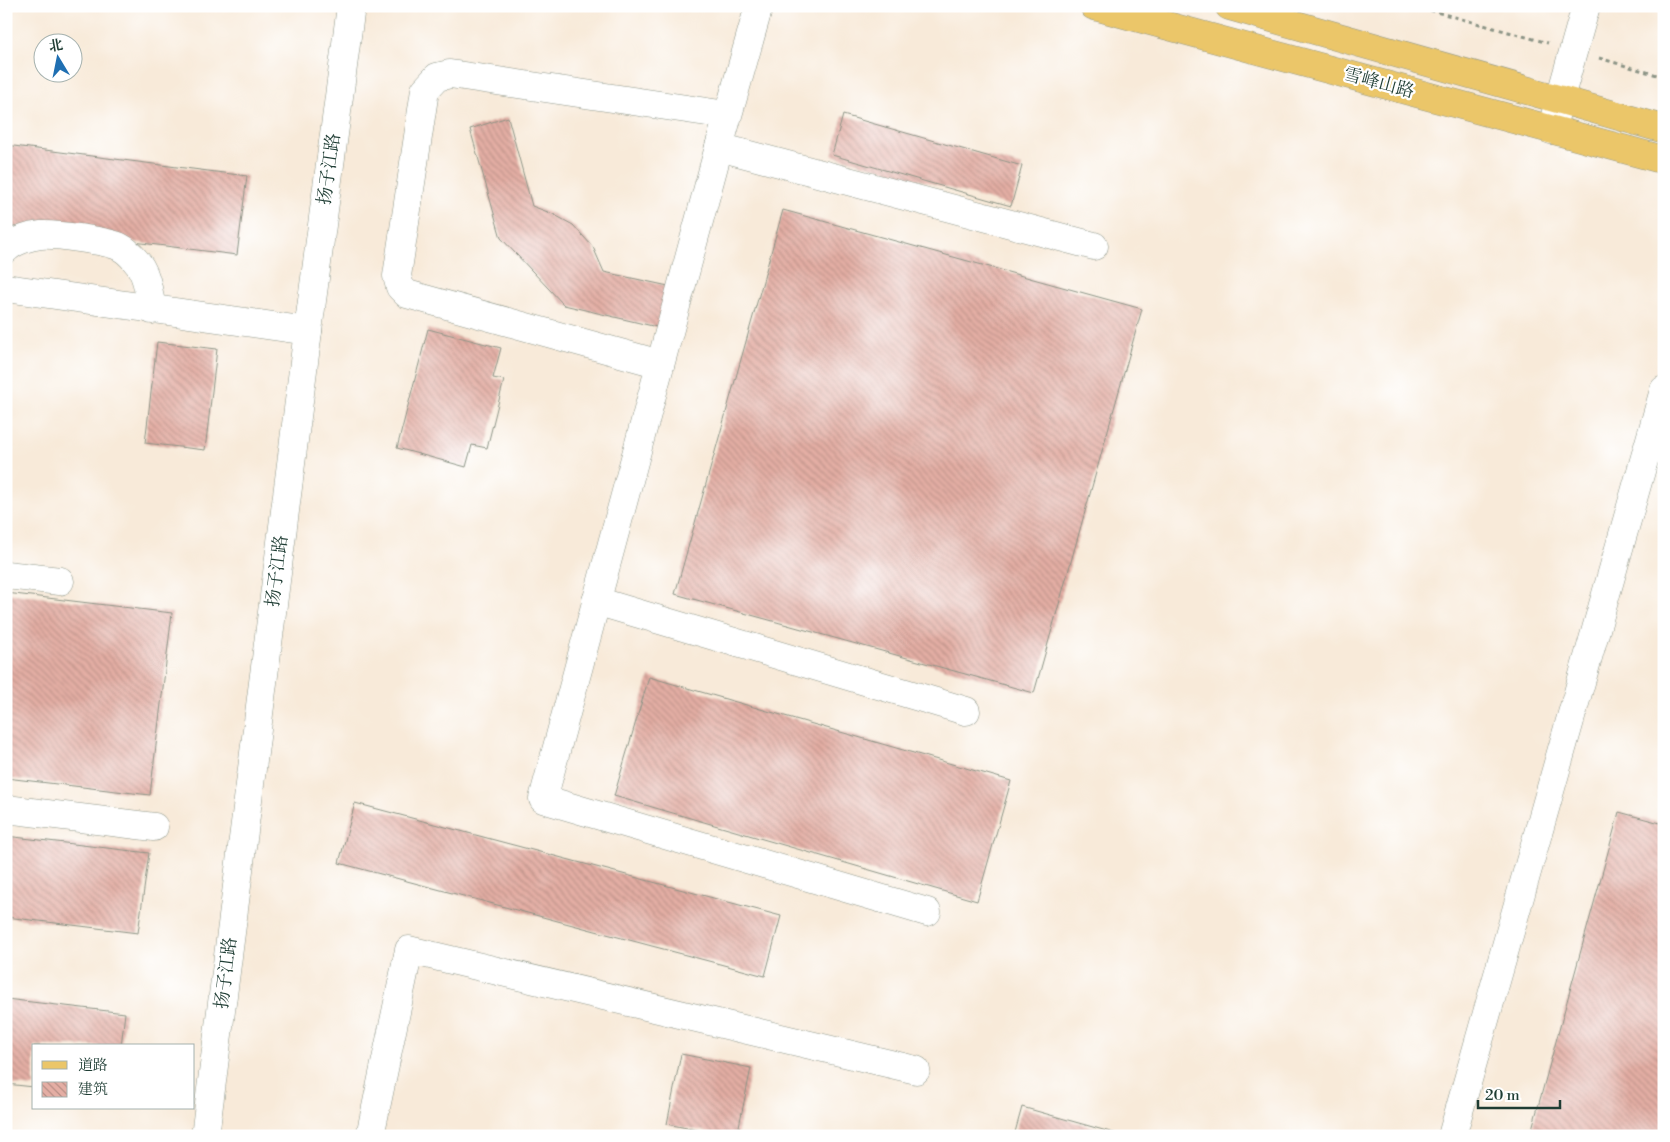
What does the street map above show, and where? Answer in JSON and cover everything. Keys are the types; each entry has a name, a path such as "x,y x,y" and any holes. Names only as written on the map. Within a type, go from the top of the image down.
{"main road":[{"name":"雪峰山路","path":"1094,6 1664,160"},
{"name":"雪峰山路","path":"1233,7 1664,129"}],"street":[{"name":"扬子江路","path":"205,1136 351,6"},
{"path":"759,6 719,147 543,799 926,912"},
{"path":"1551,130 1586,6"},
{"path":"660,364 407,294 400,286 397,276 425,90 437,77 450,74 728,115"},
{"path":"719,147 1094,246"},
{"path":"6,249 29,237 42,235 110,243 122,248 137,261 146,281 152,310"},
{"path":"6,288 308,331"},
{"path":"1452,1136 1664,390"},
{"path":"6,575 60,581"},
{"path":"596,601 966,711"},
{"path":"6,810 154,828"},
{"path":"370,1136 410,950 916,1070"}],"path":[{"path":"1415,6 1664,77"}],"building":[{"path":"843,115 1022,166 1011,206 832,155"},
{"path":"508,117 532,206 553,214 573,225 593,247 604,272 673,287 661,328 564,305 501,238 470,129"},
{"path":"6,145 247,176 237,255 6,226"},
{"path":"783,210 1142,309 1034,693 675,594"},
{"path":"428,329 501,348 493,378 504,380 487,448 472,445 466,467 397,448"},
{"path":"157,342 217,349 205,450 145,443"},
{"path":"6,593 172,613 150,795 6,778"},
{"path":"649,677 1011,781 977,901 614,796"},
{"path":"355,803 781,916 765,976 339,863"},
{"path":"1619,812 1664,824 1664,1136 1530,1136"},
{"path":"6,836 149,853 138,933 6,917"},
{"path":"6,999 125,1013 121,1044 32,1044 32,1087 6,1084"},
{"path":"681,1054 751,1068 737,1136 727,1136 667,1124"},
{"path":"1022,1107 1121,1135 1121,1136 1014,1136"}]}
